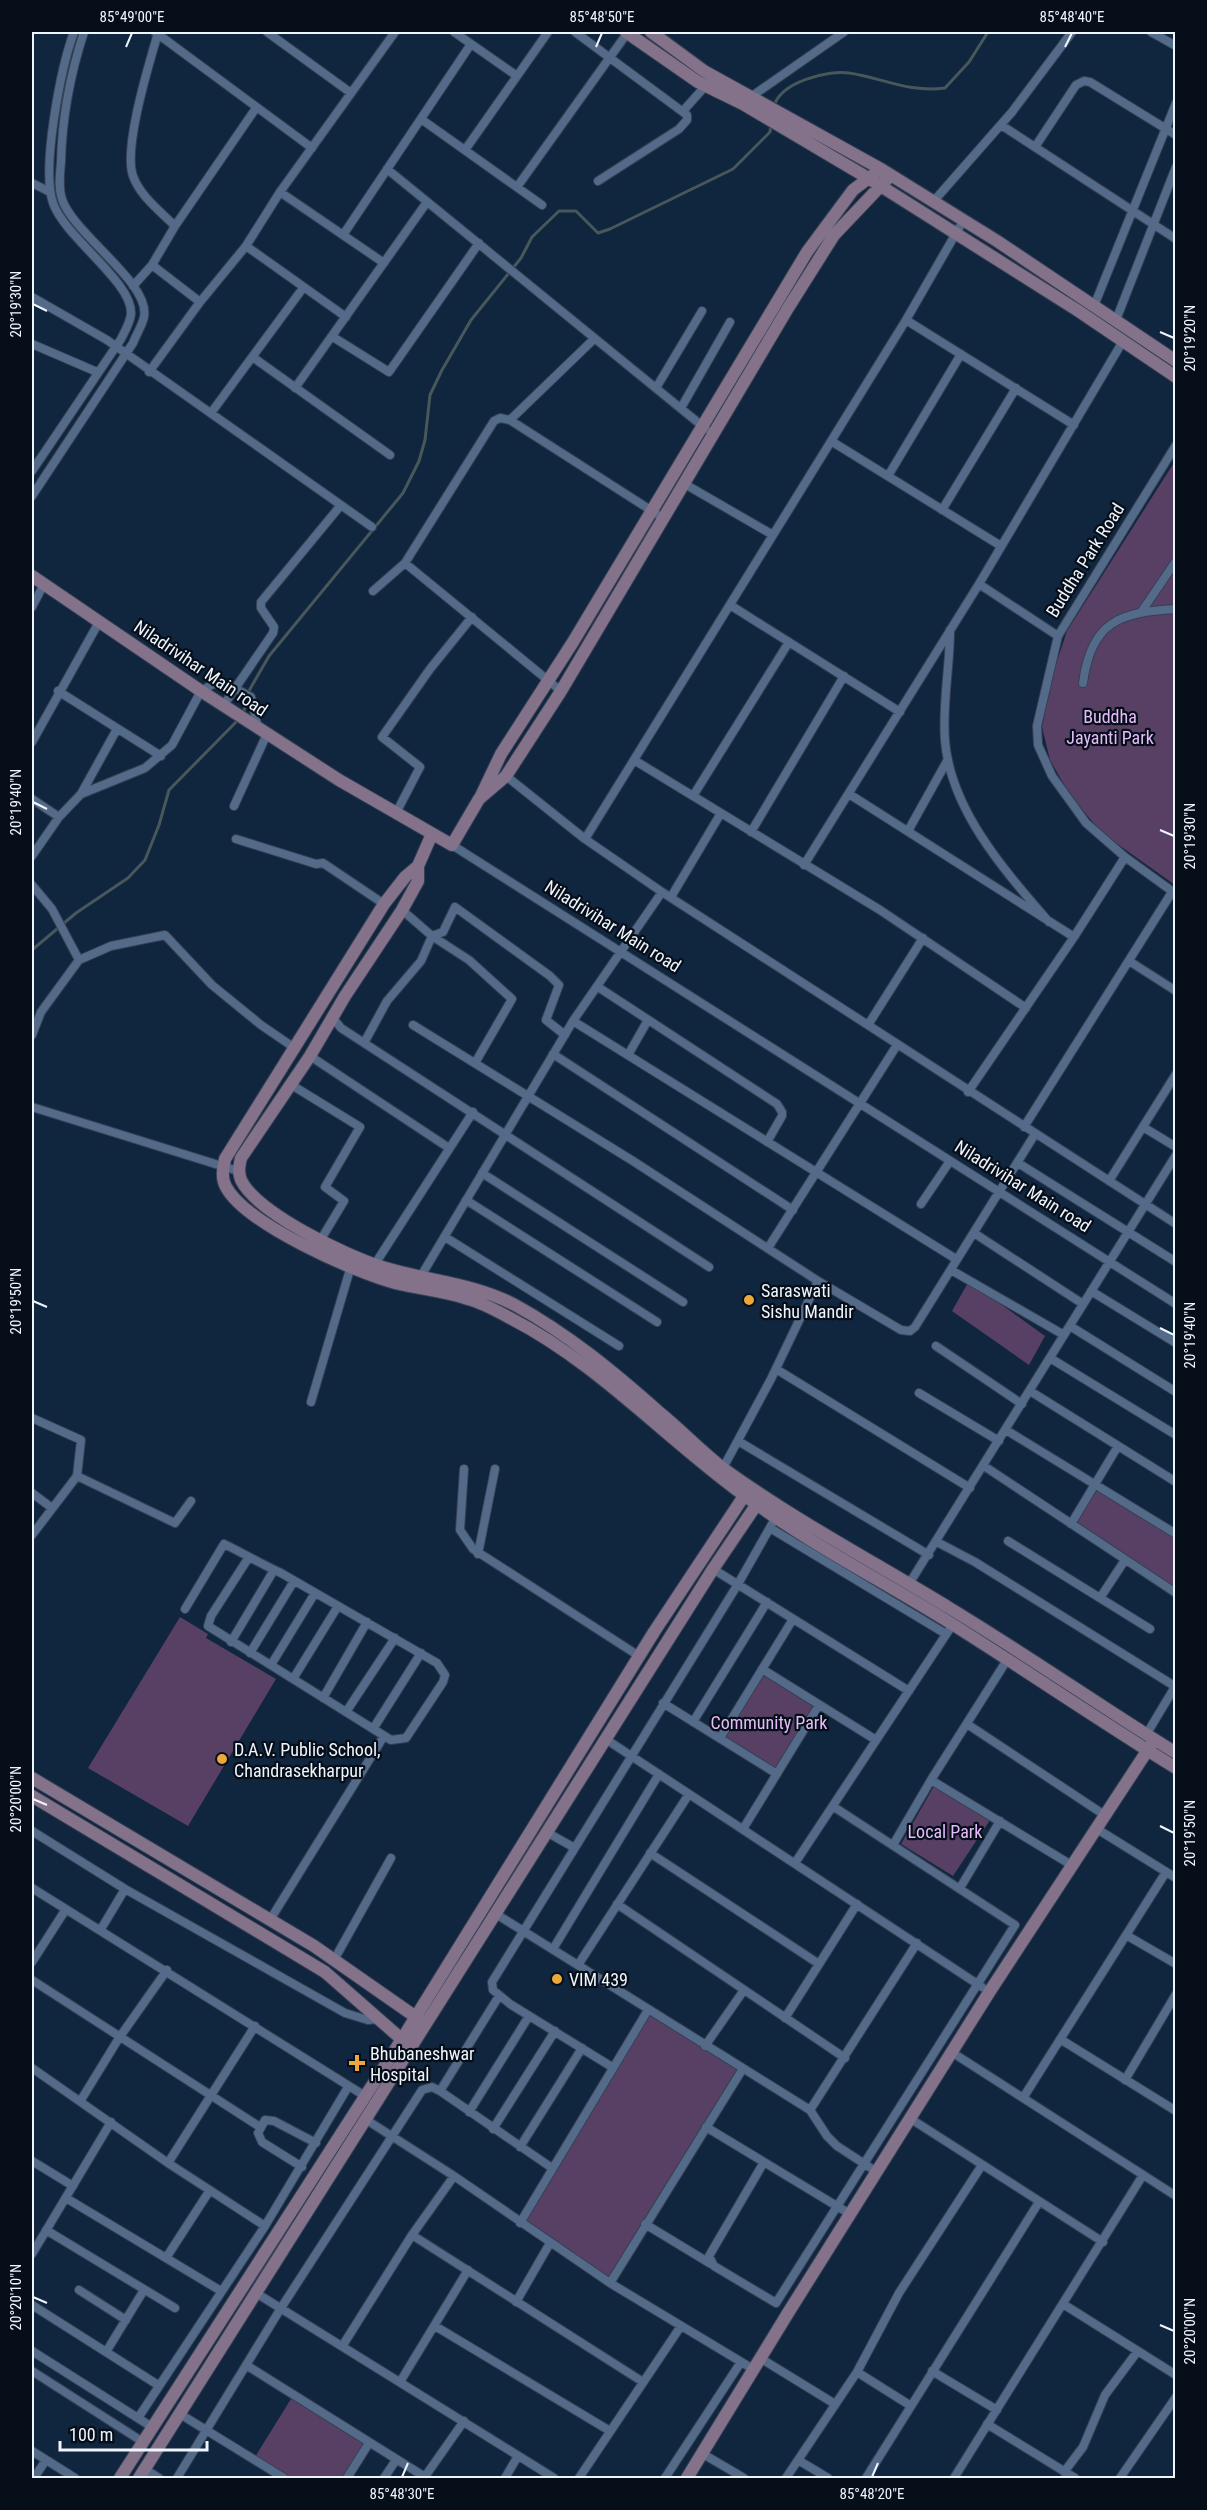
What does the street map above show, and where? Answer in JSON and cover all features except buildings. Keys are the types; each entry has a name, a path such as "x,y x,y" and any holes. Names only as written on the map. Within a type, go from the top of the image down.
{"street":[{"path":"32,471 128,328 131,313 129,301 121,287 63,221 50,192 52,135 57,94 74,32"},
{"path":"32,496 126,354 144,318 142,305 133,286 70,216 60,191 62,134 67,94 71,70 84,32"},
{"path":"175,226 140,191 132,174 133,141 156,32 312,148"},
{"path":"267,32 351,93"},
{"path":"149,372 200,302 246,246 280,192 395,32"},
{"path":"454,32 517,76"},
{"path":"465,150 548,32"},
{"path":"575,32 687,115 684,125 598,181"},
{"path":"517,187 627,32 709,81 760,107 798,121 997,241 1077,302 1123,341 1176,377"},
{"path":"752,96 844,32"},
{"path":"933,202 1001,125 1072,32"},
{"path":"1151,32 1172,44 1173,32"},
{"path":"659,34 709,81 752,96 760,107 795,136 868,178 955,234 1077,302 1094,306 1176,361"},
{"path":"343,234 471,44"},
{"path":"683,111 709,81"},
{"path":"1035,147 1076,85 1084,81 1090,82 1176,135"},
{"path":"1094,306 1176,103"},
{"path":"133,286 152,265 175,226 256,108"},
{"path":"421,119 542,206"},
{"path":"1001,125 1176,239"},
{"path":"1116,320 1176,167"},
{"path":"387,169 713,435"},
{"path":"479,799 506,776 561,691 703,427 807,252 853,190 868,178 886,172"},
{"path":"452,845 479,799 496,763 657,514 683,483 834,235 881,186 886,172"},
{"path":"32,183 50,192"},
{"path":"280,192 384,264"},
{"path":"295,388 427,202"},
{"path":"585,839 906,320 963,221"},
{"path":"333,336 389,372 479,243"},
{"path":"246,246 346,317"},
{"path":"152,265 200,302"},
{"path":"211,413 254,358 303,288"},
{"path":"32,297 116,347 372,527"},
{"path":"656,388 702,311"},
{"path":"906,320 1074,425"},
{"path":"681,408 730,322"},
{"path":"510,420 594,339"},
{"path":"804,865 979,584 1123,341"},
{"path":"32,344 97,372"},
{"path":"888,476 961,354"},
{"path":"254,358 390,454"},
{"path":"942,510 1016,388"},
{"path":"374,591 405,563 494,421 500,418 510,420 657,514"},
{"path":"831,441 1001,546"},
{"name":"Buddha Park Road","path":"1174,893 1125,857 1086,823 1052,776 1038,745 1037,726 1058,636 1176,445"},
{"path":"683,483 773,535"},
{"path":"226,707 273,633 274,627 261,608 261,602 341,505"},
{"path":"1142,611 1176,561"},
{"path":"405,563 561,691"},
{"name":"Niladrivihar Main road","path":"32,576 257,728 452,845 1176,1304"},
{"path":"32,607 44,584"},
{"path":"979,584 1058,636"},
{"path":"730,605 900,712"},
{"path":"1083,683 1091,651 1107,627 1118,618 1142,611 1176,609"},
{"path":"396,813 420,767 382,737 430,669 472,617"},
{"path":"32,742 58,691 99,622"},
{"path":"950,630 945,703 947,761 965,804 990,850 1049,922"},
{"path":"693,796 789,642"},
{"path":"751,832 844,676"},
{"path":"81,794 145,768 161,756 172,745 201,691 213,684 236,688 251,697 257,728 234,806"},
{"path":"58,691 161,756"},
{"path":"32,856 59,817 81,794 117,729"},
{"path":"634,760 923,938 1026,1008"},
{"path":"908,831 947,761"},
{"path":"506,776 585,839 667,894 968,1092 1176,1224"},
{"path":"849,794 1074,938"},
{"path":"32,799 59,817"},
{"path":"421,1276 573,1022 621,952 667,894 721,813"},
{"path":"432,834 418,866 418,881 402,910 310,1056 242,1158 238,1171 242,1183 256,1198 320,1241 375,1264 479,1288 515,1305 598,1359 748,1491"},
{"path":"236,839 316,864 323,863 384,904"},
{"path":"968,1092 1074,938 1125,857"},
{"path":"418,866 405,877 384,904 296,1049 225,1159 223,1179 227,1190 247,1213 273,1229 351,1266 393,1282 468,1298 518,1322 568,1353 621,1394 674,1442 761,1500 909,1584 933,1605 949,1629"},
{"path":"32,885 57,920 80,960"},
{"path":"1024,1127 1174,893"},
{"path":"364,1043 387,1001 421,961 432,936 443,932 455,908 470,916 496,938 550,976 559,986 546,1020 565,1035"},
{"path":"402,910 432,936 469,960 512,999 475,1064"},
{"path":"32,1035 41,1012 80,960 111,946 165,935 212,985 261,1025 296,1049"},
{"path":"868,1025 923,938"},
{"path":"1129,962 1176,991"},
{"path":"597,987 777,1104 781,1108 782,1116 767,1142"},
{"path":"333,1018 341,1028 709,1267"},
{"path":"628,1055 648,1020"},
{"path":"573,1022 957,1260"},
{"path":"413,1025 818,1281 901,1330 910,1331 915,1328 1035,1134"},
{"path":"768,1248 897,1045"},
{"path":"553,1054 793,1210"},
{"path":"310,1056 449,1148"},
{"path":"1109,1181 1176,1074"},
{"path":"290,1084 360,1127 325,1186 344,1201 320,1241"},
{"path":"32,1107 238,1171"},
{"path":"375,1264 472,1112"},
{"path":"1143,1127 1176,1147"},
{"path":"909,1584 1176,1155"},
{"path":"921,1204 950,1161"},
{"path":"1018,1163 1176,1262"},
{"path":"482,1173 683,1302"},
{"path":"466,1200 657,1322"},
{"path":"974,1233 1083,1304"},
{"path":"445,1237 619,1346"},
{"path":"311,1402 351,1266"},
{"path":"951,1270 1064,1335"},
{"path":"723,1468 776,1370 818,1281"},
{"path":"1091,1291 1176,1343"},
{"path":"1070,1326 1176,1392"},
{"path":"936,1346 1022,1404"},
{"path":"1050,1358 1176,1435"},
{"path":"776,1370 970,1488"},
{"path":"1030,1391 1176,1482"},
{"path":"920,1393 999,1441"},
{"path":"32,1418 81,1440 76,1476 32,1535"},
{"path":"1006,1430 1176,1534"},
{"path":"738,1441 929,1555"},
{"path":"1071,1524 1118,1446"},
{"path":"984,1466 1176,1593"},
{"path":"464,1469 460,1530 478,1554 639,1656"},
{"path":"478,1554 495,1469"},
{"path":"76,1476 176,1523 190,1501"},
{"path":"159,2478 142,2474 412,2047 421,2021 500,1880 639,1656 748,1491"},
{"path":"32,1493 52,1508"},
{"path":"761,1500 773,1522 949,1629 1149,1742 1176,1753"},
{"path":"120,2478 401,2039 421,2021 496,1914 713,1569 761,1500"},
{"path":"612,2067 499,1996 493,1990 492,1982 522,1929 738,1584 773,1522"},
{"path":"773,1522 933,1605 1149,1742 1176,1768"},
{"path":"1008,1541 1150,1629"},
{"path":"687,2478 990,1991 1106,1816 1149,1742 1175,1686 985,1568 937,1542"},
{"path":"185,1609 224,1544 249,1557 274,1570 294,1581 421,1653 443,1670 443,1682 406,1738 391,1740 212,1630 208,1622 249,1557"},
{"path":"1100,1598 1125,1560"},
{"path":"713,1569 909,1691"},
{"path":"231,1642 274,1570"},
{"path":"250,1653 294,1581"},
{"path":"271,1665 315,1593"},
{"path":"693,1722 767,1602"},
{"path":"293,1679 338,1606"},
{"path":"720,1738 793,1618"},
{"path":"323,1698 367,1622"},
{"path":"795,1863 834,1808 949,1629"},
{"path":"346,1712 395,1638"},
{"path":"373,1729 421,1653"},
{"path":"893,1845 931,1779 1007,1660"},
{"path":"762,1669 876,1740"},
{"path":"663,1703 777,1774"},
{"path":"743,1829 819,1705"},
{"path":"967,1724 1106,1816"},
{"path":"270,1920 384,1736"},
{"path":"607,1740 990,1991"},
{"path":"553,1949 659,1774"},
{"path":"32,1778 270,1920 334,1960 421,2021"},
{"path":"931,1779 1073,1866"},
{"path":"578,1965 689,1794"},
{"path":"32,1796 325,1972 412,2047"},
{"path":"645,2224 776,2303 863,2162 1015,1925 834,1808"},
{"path":"960,1888 1000,1821"},
{"path":"1097,1829 1176,1878"},
{"path":"32,1831 125,1889 345,2013 368,2020 379,2019"},
{"path":"548,1833 573,1847"},
{"path":"650,1853 819,1964"},
{"path":"334,1960 391,1858"},
{"path":"1023,2098 1166,1872"},
{"path":"500,1880 513,1888"},
{"path":"32,1888 167,1970 365,2096"},
{"path":"101,1929 125,1889"},
{"path":"617,1904 844,2058"},
{"path":"785,2018 857,1904"},
{"path":"32,1962 66,1909"},
{"path":"496,1914 742,2070 810,2110 827,2136 837,2146 878,2172"},
{"path":"1126,1935 1176,1964"},
{"path":"810,2110 917,1943"},
{"path":"81,2100 119,2038 167,1970"},
{"path":"32,1980 260,2127"},
{"path":"705,2046 744,1990"},
{"path":"1125,2080 1176,1994"},
{"path":"440,2091 499,1996"},
{"path":"520,2223 648,2010"},
{"path":"469,2112 529,2016"},
{"path":"168,2163 255,2026"},
{"path":"493,2129 555,2031"},
{"path":"1060,2039 1176,2111"},
{"path":"520,2147 582,2048"},
{"path":"953,2053 1176,2196"},
{"path":"32,2068 81,2100 168,2163 265,2226"},
{"path":"610,2283 742,2070"},
{"path":"138,2418 265,2226 348,2087"},
{"path":"177,2478 281,2308 422,2090 432,2087 440,2091 552,2168"},
{"path":"365,2119 392,2134 610,2283 753,2369"},
{"path":"911,2119 1103,2242"},
{"path":"302,2167 262,2142 258,2133 260,2127 265,2120 274,2121 316,2143"},
{"path":"32,2254 111,2122"},
{"path":"706,2127 850,2214"},
{"path":"32,2162 72,2187"},
{"path":"714,2266 709,2256 712,2248 764,2162"},
{"path":"786,2478 857,2372 899,2293 982,2165"},
{"path":"954,2478 1143,2175"},
{"path":"343,2345 412,2235 454,2176"},
{"path":"166,2258 210,2190"},
{"path":"66,2198 221,2291"},
{"path":"867,2478 1039,2202"},
{"path":"46,2230 175,2308"},
{"path":"412,2235 643,2382"},
{"path":"516,2302 550,2243"},
{"path":"400,2382 468,2270"},
{"path":"79,2290 126,2320"},
{"path":"106,2352 144,2290"},
{"path":"256,2293 554,2478"},
{"path":"233,2303 245,2311"},
{"path":"1063,2304 1176,2375"},
{"path":"32,2305 158,2385"},
{"path":"435,2326 610,2431"},
{"path":"579,2478 681,2326"},
{"path":"32,2351 152,2427"},
{"path":"1064,2472 1083,2448 1105,2395 1137,2352"},
{"path":"760,2358 835,2404"},
{"path":"46,2360 34,2373 143,2442"},
{"path":"665,2478 741,2362"},
{"path":"246,2366 425,2478 464,2421"},
{"path":"932,2371 997,2410"},
{"path":"857,2372 911,2406"},
{"path":"1120,2478 1176,2397"},
{"path":"180,2414 284,2478"},
{"path":"987,2424 1075,2478"},
{"path":"347,2478 369,2443"},
{"path":"32,2451 75,2478"},
{"path":"703,2454 744,2478"},
{"path":"505,2478 518,2456"},
{"path":"34,2478 46,2460"},
{"path":"384,2478 396,2460"},
{"path":"798,2460 828,2478"}],"green space":[{"name":"Buddha Jayanti Park","path":"1175,461 1175,885 1102,833 1070,795 1050,760 1042,727 1053,673 1067,631"},
{"path":"969,1281 1045,1336 1029,1365 952,1311"},
{"path":"1095,1485 1175,1534 1175,1593 1071,1524"},
{"path":"180,1617 208,1634 206,1638 276,1679 188,1826 88,1768"},
{"name":"Community Park","path":"762,1669 819,1705 777,1774 720,1738"},
{"name":"Local Park","path":"934,1786 990,1820 953,1876 901,1844"},
{"path":"648,2010 742,2070 609,2280 520,2223"},
{"path":"294,2394 368,2445 347,2478 284,2478 253,2460"}],"waterway":[{"path":"774,106 778,98 795,84 829,74 849,73 920,88 945,88 969,62 988,32"},
{"path":"243,714 250,689 269,656 403,493 419,461 425,440 430,395 442,370 471,320 521,258 532,237 559,211 576,211 598,233 610,229 733,169 770,132 771,124"},
{"path":"32,950 76,913 128,878 145,860 159,825 169,790 239,719"}],"place":[{"name":"Saraswati Sishu Mandir","path":"749,1300"},
{"name":"D.A.V. Public School, Chandrasekharpur","path":"222,1759"},
{"name":"VIM 439","path":"557,1979"},
{"name":"Bhubaneshwar Hospital","path":"357,2063"}]}
